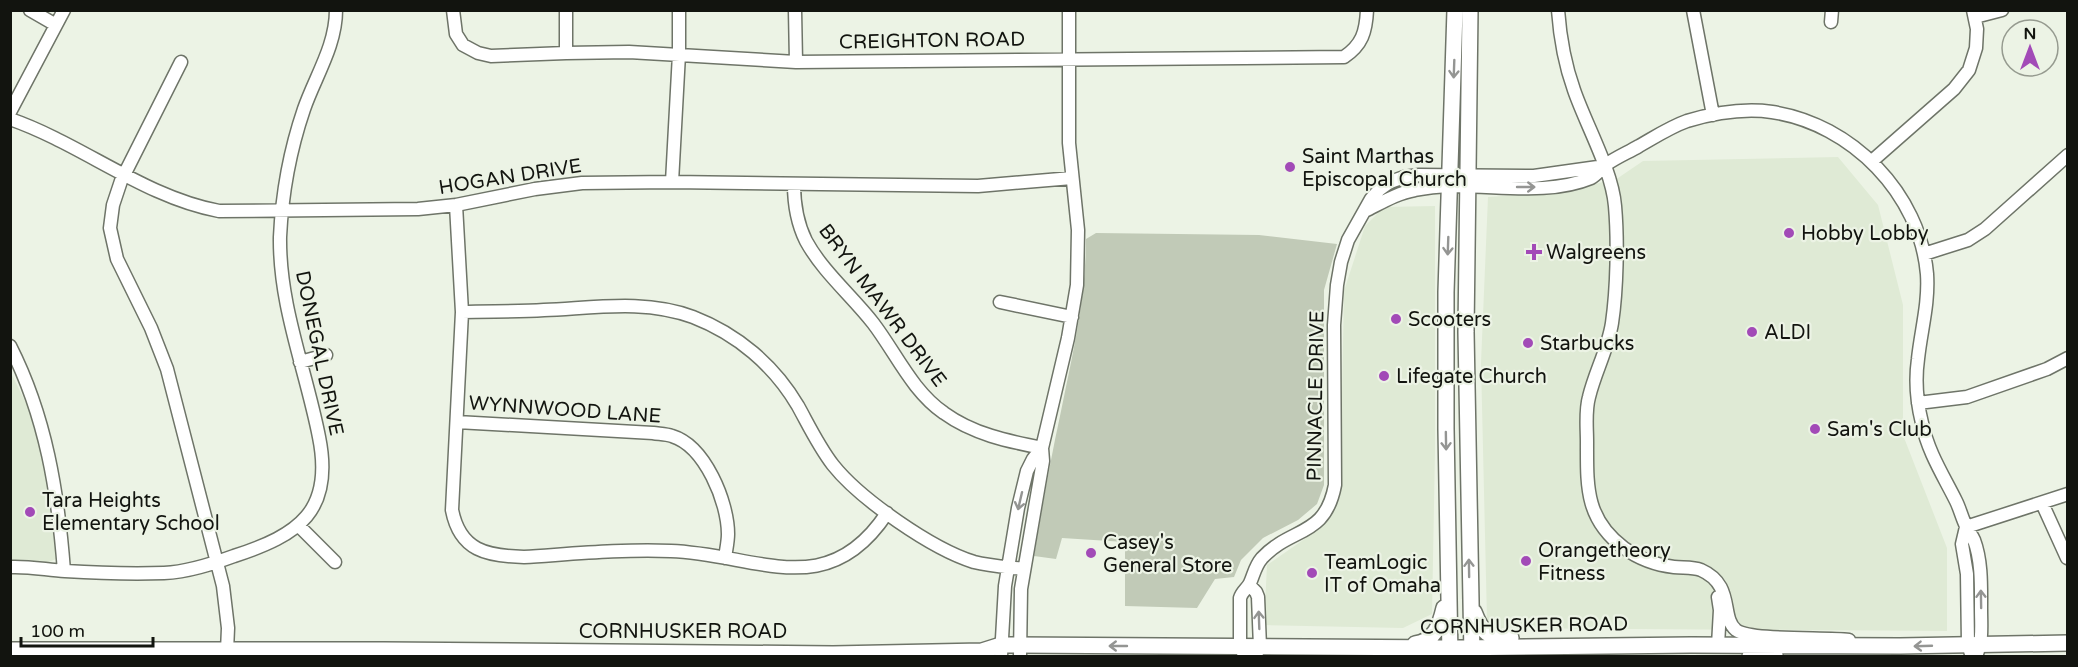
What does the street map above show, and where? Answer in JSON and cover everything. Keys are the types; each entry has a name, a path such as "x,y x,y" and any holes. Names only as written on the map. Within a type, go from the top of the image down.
{"main road":[{"path":"1450,652 1446,292 1455,10"},
{"path":"1470,10 1466,332 1472,652"},
{"path":"1398,647 1421,643 1434,635 1441,624 1449,584"},
{"path":"1471,602 1481,628 1492,637 1679,638 1718,645"},
{"name":"CORNHUSKER ROAD","path":"10,650 174,654 227,651 384,650 821,654 1020,651 1257,652 1398,647 1472,652 1718,645 1894,646 1974,650 2067,644"},
{"path":"1750,657 1828,654 1894,646"}],"street":[{"path":"30,10 56,25"},
{"path":"10,112 64,10"},
{"name":"DONEGAL DRIVE","path":"299,526 311,511 319,495 323,464 313,410 289,321 282,274 280,240 282,210 296,136 304,107 333,38 336,10"},
{"name":"CREIGHTON ROAD","path":"453,10 456,34 463,45 477,53 491,56 566,52 679,54 796,62 1344,57 1356,49 1364,34 1367,10"},
{"path":"566,10 566,52"},
{"path":"672,182 679,10"},
{"path":"795,10 796,62"},
{"path":"1020,651 1021,589 1043,461 1042,448 1072,317 1077,285 1078,230 1069,143 1069,10"},
{"path":"1558,10 1563,51 1574,90 1605,166 1615,204 1615,299 1609,339 1587,408 1588,496 1598,519 1611,537 1625,549 1645,560 1700,570 1723,590 1731,623 1736,630 1748,635 1763,637 1827,638 1894,646"},
{"path":"1693,10 1713,115"},
{"path":"1872,162 1954,89 1969,70 1976,48 1974,14 2002,10"},
{"path":"181,62 114,198 111,213 112,245 151,328 167,369 218,562 227,611 227,651"},
{"name":"PINNACLE DRIVE","path":"1243,652 1240,598 1249,585 1253,571 1261,559 1284,541 1310,529 1326,512 1332,500 1335,485 1333,374 1337,285 1348,240 1365,211 1402,193 1450,181 1555,186 1593,177 1605,166 1663,132 1685,122 1740,111 1772,112 1804,120 1842,138 1872,162 1898,194 1914,222 1924,254 1928,296 1918,360 1918,403 1925,439 1958,503 1966,527 1974,541 1979,563 1974,650"},
{"name":"HOGAN DRIVE","path":"10,119 59,139 169,196 197,207 219,211 385,210 456,206 535,189 582,183 978,186 1072,178"},
{"path":"1924,254 1961,243 1985,229 2067,155"},
{"name":"BRYN MAWR DRIVE","path":"794,184 797,215 807,242 820,262 874,324 916,385 928,398 941,411 970,429 1042,448"},
{"path":"456,206 462,312 452,510 455,526 474,548 487,553 513,557 695,552 783,567 806,568 822,565 860,546 877,529 887,513"},
{"path":"1000,302 1072,317"},
{"path":"462,312 640,306 675,312 711,325 740,342 774,372 792,395 832,465 887,513 935,546 975,562 1024,569"},
{"path":"10,346 37,408 48,449 55,482 64,571"},
{"path":"300,362 326,355"},
{"path":"1918,403 1967,397 2047,369 2067,358"},
{"name":"WYNNWOOD LANE","path":"457,422 631,431 673,436 692,446 713,478 726,515 728,534 725,558"},
{"path":"995,652 1018,508 1027,471 1042,448"},
{"path":"1966,527 2067,494"},
{"path":"2042,503 2067,558"},
{"path":"10,567 64,571 165,573 198,568 218,562 272,543 299,526 335,562"},
{"path":"1716,584 1720,610 1718,645"},
{"path":"1249,585 1258,597 1257,652"}],"shaded area":[{"path":"1838,157 1878,205 1903,305 1903,435 1947,548 1947,631 1497,628 1487,620 1481,363 1488,197 1561,192 1584,187 1618,178 1643,161"},
{"path":"1435,206 1435,451 1432,614 1403,628 1264,625 1267,565 1306,538 1340,498 1344,291 1365,226 1384,207"},
{"path":"1096,233 1259,235 1337,244 1324,290 1324,485 1317,504 1298,520 1263,538 1241,560 1234,577 1215,579 1197,608 1125,606 1125,542 1062,538 1056,559 1034,556 1049,468 1078,328 1084,284 1086,239"},
{"name":"Tara Heights Elementary School","path":"10,371 27,405 45,465 56,559 49,562 11,561"}],"place":[{"name":"Saint Marthas Episcopal Church","path":"1290,167"},
{"name":"Hobby Lobby","path":"1789,233"},
{"name":"Walgreens","path":"1534,252"},
{"name":"Scooters","path":"1396,319"},
{"name":"ALDI","path":"1752,332"},
{"name":"Starbucks","path":"1528,343"},
{"name":"Lifegate Church","path":"1384,376"},
{"name":"Sam's Club","path":"1815,429"},
{"name":"Tara Heights Elementary School","path":"30,512"},
{"name":"Casey's General Store","path":"1091,553"},
{"name":"Orangetheory Fitness","path":"1526,561"},
{"name":"TeamLogic IT of Omaha","path":"1312,573"}]}
